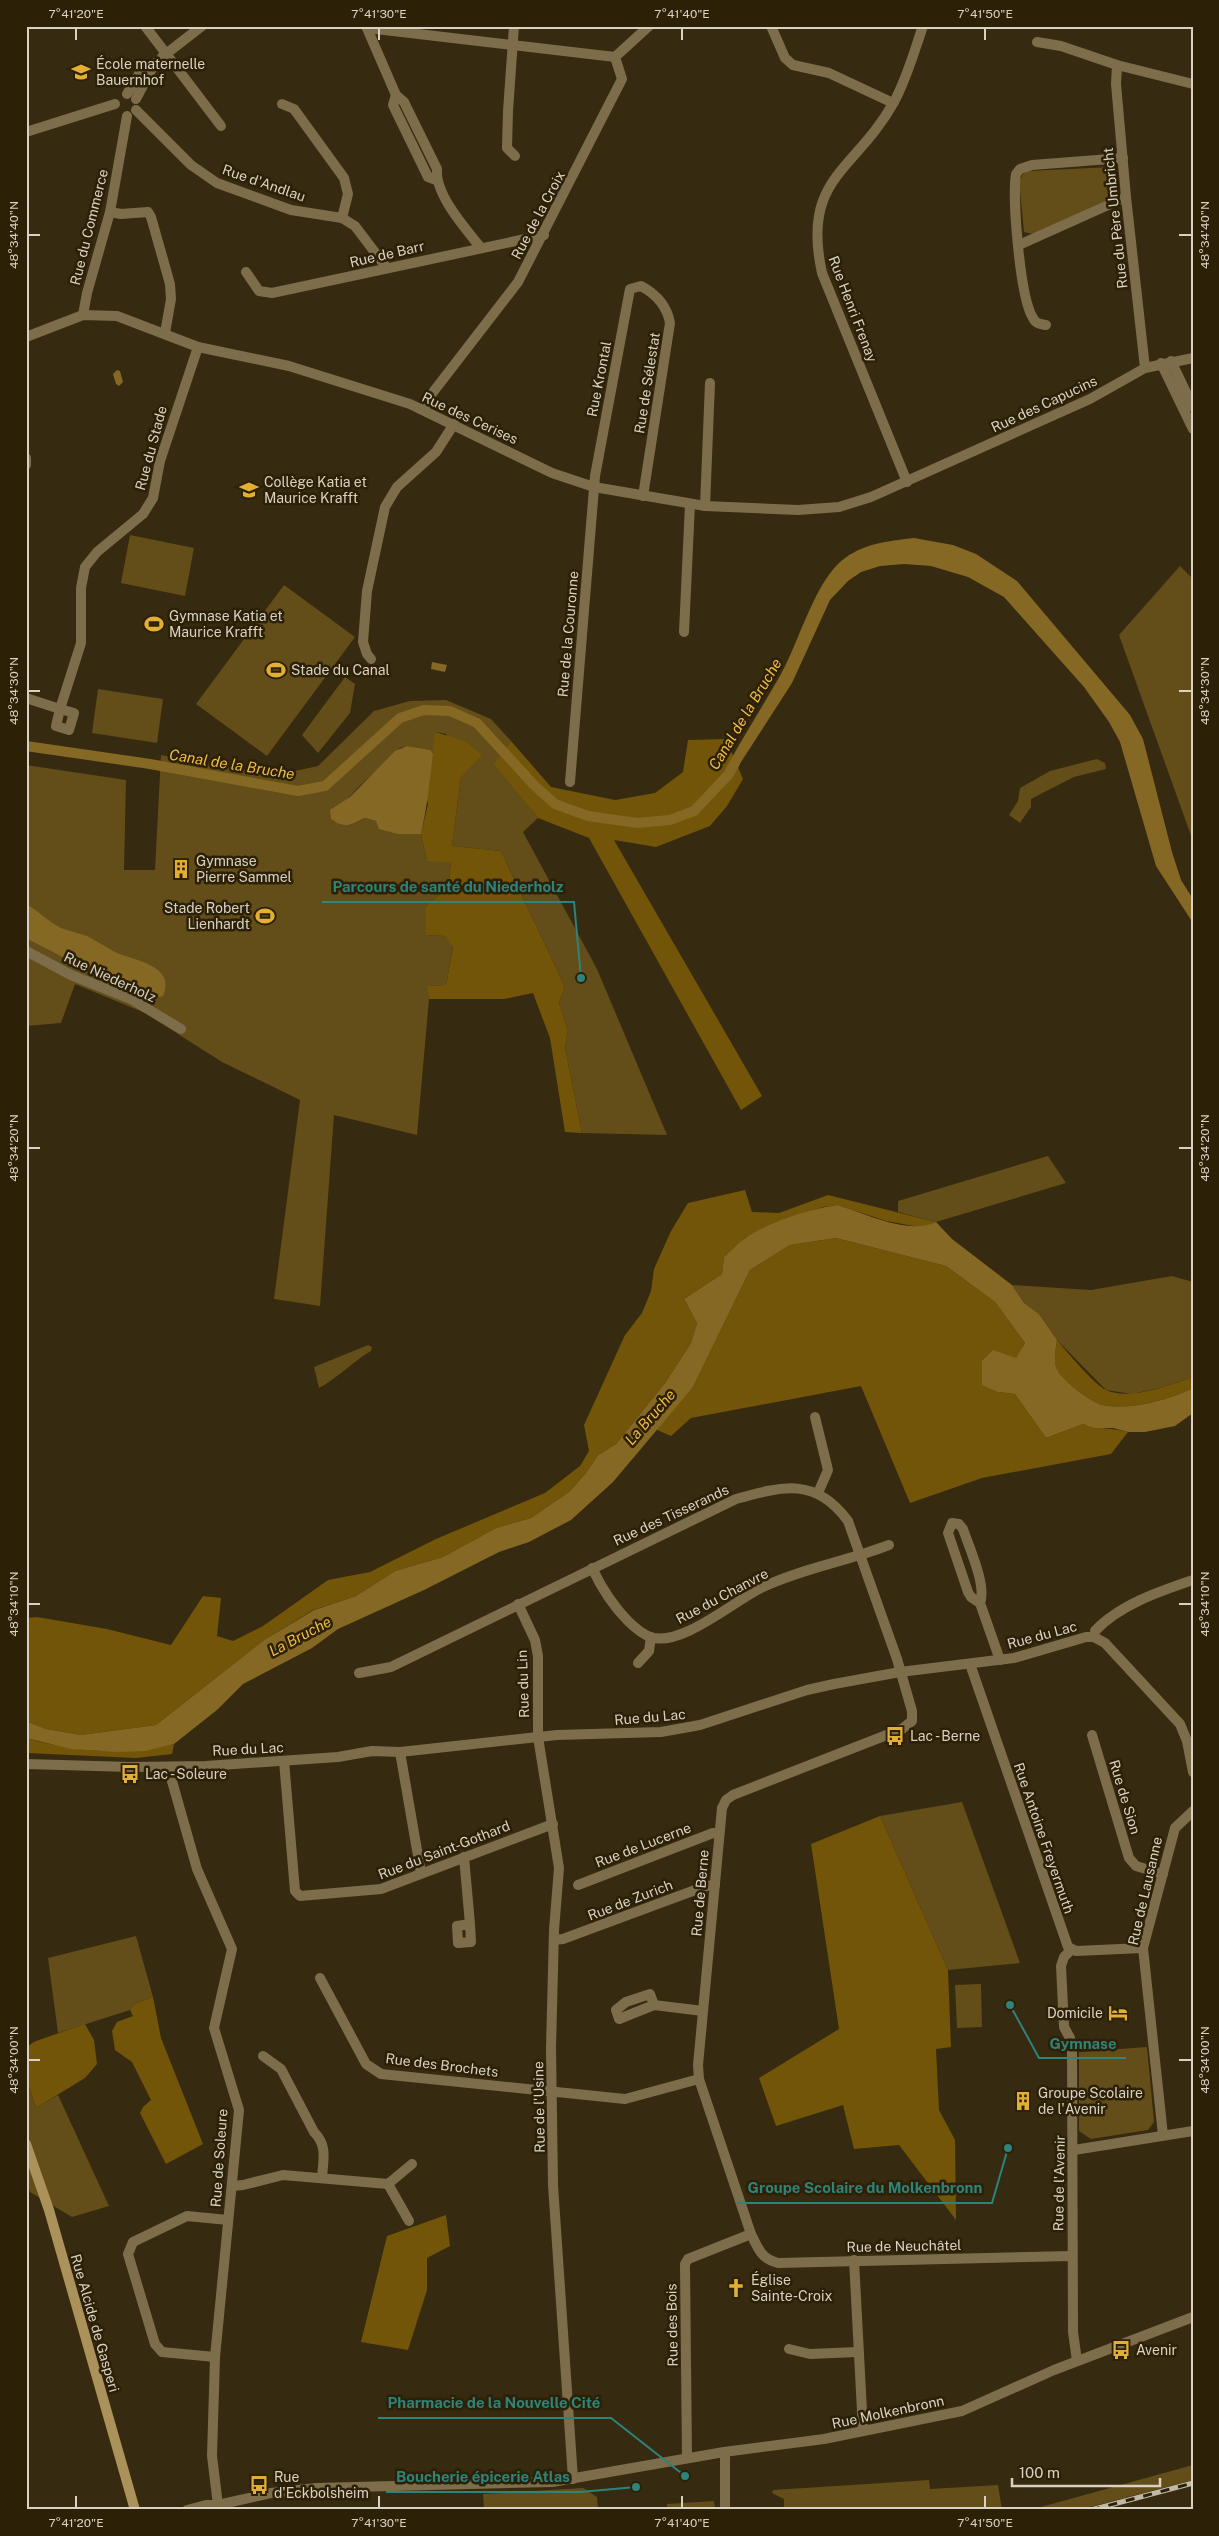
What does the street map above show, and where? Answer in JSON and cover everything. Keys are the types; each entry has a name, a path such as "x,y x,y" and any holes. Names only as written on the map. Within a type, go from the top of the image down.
{"main road":[{"name":"Rue Alcide de Gasperi","path":"26,2144 49,2210 135,2510"}],"street":[{"path":"145,26 221,126"},
{"name":"Rue du Commerce","path":"83,315 87,293 110,212 131,113 131,97 155,63 202,26"},
{"path":"514,26 507,148 514,156"},
{"path":"366,27 615,57 637,30 649,26"},
{"path":"771,26 785,58 793,66 828,73 894,103"},
{"path":"366,27 396,95 404,102 437,170 436,180 458,220 481,248"},
{"name":"Rue Henri Frenay","path":"907,482 822,272 816,248 816,224 823,199 838,172 867,141 894,103 905,78 921,27"},
{"path":"1037,42 1061,46 1117,65 1193,84"},
{"name":"Rue de la Croix","path":"424,410 427,400 518,282 544,235 622,79 615,57"},
{"name":"Rue du Père Umbricht","path":"1117,65 1116,84 1126,197 1145,368"},
{"name":"Rue du Commerce","path":"116,104 118,99 131,97"},
{"path":"26,132 116,104 117,110 131,113"},
{"path":"282,104 294,109 344,178 348,194 342,218 355,226 386,268"},
{"name":"Rue d'Andlau","path":"131,113 191,165 217,183 291,210 342,218"},
{"path":"1046,325 1037,323 1028,308 1019,245 1015,181 1020,169 1032,165 1123,158"},
{"path":"1019,245 1126,197"},
{"path":"110,212 121,214 148,212 151,217 170,284 171,299 165,333"},
{"name":"Rue de Barr","path":"246,272 259,291 272,293 544,235"},
{"name":"Rue Krontal","path":"594,487 630,289 641,286"},
{"name":"Rue de Sélestat","path":"641,286 652,292 668,310 670,323 644,496"},
{"name":"Rue des Cerises","path":"26,337 83,315 117,316 198,347 289,366 424,410 552,473 594,487 690,504 798,510 827,508 858,502 907,482"},
{"name":"Rue du Stade","path":"26,698 60,708 81,642 81,588 85,568 97,552 143,514 153,498 160,461 198,347"},
{"name":"Rue des Capucins","path":"907,482 1090,400 1145,368 1166,362 1193,358"},
{"path":"1166,362 1193,407"},
{"path":"1166,362 1193,429"},
{"path":"705,506 710,383"},
{"path":"371,659 363,642 367,591 385,506 396,487 436,452 454,424"},
{"path":"26,458 26,465"},
{"name":"Rue de la Couronne","path":"570,782 594,487"},
{"path":"684,632 690,504"},
{"name":"Rue Niederholz","path":"26,951 71,975 131,1000 181,1029"},
{"path":"815,1417 828,1470 818,1493"},
{"name":"Rue des Tisserands","path":"359,1673 391,1668 518,1604 736,1499 780,1489 797,1488 818,1493 836,1504 848,1521 900,1672"},
{"path":"980,1603 983,1596 981,1584 963,1529 959,1524 952,1524 948,1532 968,1592 971,1597 980,1603 1000,1660"},
{"name":"Rue du Chanvre","path":"651,1637 665,1638 682,1634 762,1587 802,1572 861,1556 889,1545"},
{"path":"592,1568 603,1591 614,1607 639,1631 651,1637 649,1651 638,1663"},
{"path":"1094,1637 1095,1631 1114,1615 1143,1599 1193,1580"},
{"name":"Rue du Lin","path":"518,1604 535,1640 538,1656 538,1737"},
{"name":"Rue du Lac","path":"26,1764 168,1768 338,1757 357,1752 400,1752 538,1737 647,1734 675,1730 717,1720 807,1690 900,1672 1028,1655 1072,1640 1094,1637 1105,1643 1180,1724 1187,1740 1193,1772"},
{"name":"Rue Antoine Freyermuth","path":"970,1664 1070,1950"},
{"name":"Rue de Berne","path":"751,2234 699,2079 703,2010 722,1808 726,1800 733,1795 908,1725 912,1721 912,1712 900,1672"},
{"name":"Rue de Sion","path":"1092,1735 1129,1858 1136,1866 1163,1874"},
{"name":"Rue de l'Usine","path":"538,1737 559,1868 554,1940 551,2048 554,2091 554,2185 573,2479"},
{"path":"400,1752 422,1873"},
{"name":"Rue du Saint-Gothard","path":"284,1761 295,1891 300,1896 380,1890 553,1824"},
{"name":"Rue de Soleure","path":"168,1768 197,1869 232,1949 214,2028 239,2110 215,2357 212,2456 216,2508"},
{"name":"Rue de Lausanne","path":"1163,2135 1143,1948 1175,1828 1193,1810"},
{"name":"Rue de Lucerne","path":"578,1884 713,1833 719,1834"},
{"path":"464,1857 470,1924"},
{"name":"Rue de Zurich","path":"554,1940 563,1939 706,1886 714,1885"},
{"path":"1070,1950 1143,1948"},
{"name":"Rue de l'Avenir","path":"1070,1950 1064,1957 1061,1966 1064,2027 1070,2038 1072,2050 1074,2150 1071,2158 1073,2332 1077,2361"},
{"name":"Rue des Brochets","path":"320,1978 366,2064 381,2074 625,2099 699,2079"},
{"path":"654,2005 703,2010"},
{"path":"263,2056 282,2070 314,2132 322,2140 324,2147 322,2178"},
{"path":"1074,2150 1193,2131"},
{"path":"233,2186 283,2175 388,2184 412,2164"},
{"path":"388,2184 409,2221"},
{"path":"215,2357 162,2352 155,2344 128,2254 133,2242 187,2216 228,2220"},
{"name":"Rue de Neuchâtel","path":"751,2234 761,2254 767,2260 778,2262 1072,2256"},
{"name":"Rue des Bois","path":"687,2458 685,2264 688,2259 751,2234"},
{"path":"854,2260 863,2430"},
{"name":"Rue Molkenbronn","path":"187,2510 206,2505 216,2508 271,2493 316,2488 552,2482 687,2458 824,2439 962,2411 1077,2361 1193,2317"},
{"path":"789,2349 810,2354 858,2352"},
{"path":"724,2510 725,2452"}],"shaded area":[{"path":"1113,167 1116,196 1033,234 1024,232 1019,181 1027,171"},
{"path":"130,535 194,548 185,596 121,583"},
{"path":"1180,566 1193,579 1193,841 1119,635"},
{"name":"Stade du Canal","path":"284,585 355,637 267,756 196,704"},
{"path":"345,677 355,684 350,713 318,753 302,735"},
{"path":"98,689 163,699 157,743 92,733"},
{"path":"446,700 491,719 511,741 495,764 538,818 523,832 597,969 667,1135 582,1133 565,1048 568,1030 559,1003 565,987 501,851 452,846 461,777 446,734 436,732 433,754 431,750 407,746 400,748 355,791 331,819 341,824 349,825 365,818 376,821 398,834 421,834 427,860 451,863 448,887 426,906 426,935 445,936 453,946 446,985 428,986 429,999 417,1135 334,1115 320,1306 274,1299 300,1100 222,1062 145,1013 75,984 61,1023 26,1026 26,765 126,780 124,870 155,870 161,755 277,775 318,766 374,711 410,701"},
{"path":"435,732 465,741 482,755 461,777 452,846 501,851 565,987 559,1003 568,1030 565,1048 582,1133 565,1132 550,1038 533,993 504,999 429,999 427,986 446,985 453,947 445,936 426,935 426,906 448,887 451,863 427,861 421,834 428,804 426,796 429,788"},
{"path":"726,739 743,779 727,806 710,826 656,847 614,840 762,1096 741,1110 589,838 538,818 494,764 511,741 551,787 615,800 655,793 683,772 688,740"},
{"path":"1097,759 1105,763 1106,769 1074,777 1031,799 1031,807 1020,823 1009,815 1018,801 1020,788 1050,771"},
{"path":"1048,1156 1066,1183 936,1222 898,1212 898,1201"},
{"path":"745,1190 752,1212 779,1213 828,1195 936,1222 924,1228 886,1221 838,1205 823,1207 783,1220 745,1238 724,1257 722,1274 684,1299 697,1323 691,1343 665,1383 616,1444 598,1455 586,1473 569,1492 531,1518 496,1528 443,1557 395,1571 356,1596 313,1610 264,1640 156,1725 81,1735 46,1729 26,1721 26,1618 37,1617 107,1629 171,1645 203,1596 221,1598 217,1636 233,1641 263,1626 328,1580 370,1572 436,1539 545,1493 580,1466 589,1451 584,1425 625,1335 642,1313 651,1291 654,1269 671,1231 688,1203"},
{"path":"836,1238 946,1266 995,1302 1025,1343 998,1392 1015,1394 1046,1438 1083,1424 1128,1432 1111,1454 982,1478 910,1503 861,1386 691,1418 671,1436 655,1429 693,1387 750,1270 790,1245"},
{"path":"1172,1276 1193,1282 1193,1377 1160,1388 1132,1394 1106,1390 1057,1340 1039,1314 1024,1303 1012,1285 1091,1290"},
{"path":"1057,1340 1088,1375 1106,1390 1126,1394 1138,1393 1161,1388 1193,1377 1193,1388 1172,1397 1147,1404 1121,1407 1099,1404 1073,1387 1058,1372 1055,1362"},
{"path":"368,1345 372,1347 371,1351 319,1388 314,1367"},
{"path":"26,1738 63,1747 100,1751 137,1750 174,1744 172,1754 136,1758 26,1753"},
{"path":"962,1802 1020,1963 948,1970 880,1816"},
{"path":"880,1816 948,1970 951,2047 936,2049 939,2110 955,2140 956,2220 899,2145 854,2149 843,2105 776,2126 759,2078 839,2029 811,1844"},
{"path":"136,1936 153,1997 134,2004 130,2010 58,2033 48,1958"},
{"path":"981,1984 982,2027 957,2028 955,1985"},
{"path":"153,1997 161,2038 203,2144 166,2164 140,2113 143,2107 151,2100 132,2062 115,2050 112,2031 117,2022 133,2016 130,2010 134,2004"},
{"path":"85,2024 94,2040 97,2064 85,2078 36,2108 26,2077 26,2047 36,2041"},
{"path":"1147,2047 1154,2122 1148,2130 1091,2139 1079,2131 1079,2052"},
{"path":"26,2077 36,2108 58,2095 109,2206 72,2217 30,2192 26,2181"},
{"path":"446,2215 450,2246 427,2258 427,2290 408,2350 361,2342 387,2236"},
{"path":"1193,2465 1193,2480 1079,2510 1030,2510"},
{"path":"929,2480 930,2489 998,2485 1002,2510 784,2510 784,2499 772,2493 773,2490"},
{"path":"583,2488 597,2497 598,2510 484,2510 483,2494"},
{"path":"714,2501 715,2510 667,2510 667,2504"}],"water":[{"path":"117,370 120,371 123,382 119,386 116,384 113,374"},
{"path":"914,538 953,545 976,554 1017,581 1130,715 1143,739 1181,880 1193,899 1193,923 1156,866 1120,742 1109,722 1084,687 1004,597 968,577 931,566 904,564 880,566 861,572 848,581 830,600 792,683 732,776 725,770 781,674 817,595 835,567 853,553 869,546"},
{"path":"432,662 447,665 445,672 431,669"},
{"path":"407,746 431,750 433,754 421,834 398,834 379,829 376,821 365,818 349,825 341,824 331,819 330,810 350,797 395,751"},
{"path":"26,904 61,928 87,936 117,953 152,966 164,978 166,986 163,996 154,998 147,992 78,965 26,938"},
{"name":"La Bruche","path":"838,1205 900,1225 925,1225 936,1222 952,1239 1012,1285 1024,1303 1039,1314 1057,1340 1055,1362 1058,1372 1073,1387 1092,1400 1099,1404 1110,1406 1134,1406 1172,1397 1193,1388 1193,1413 1175,1426 1145,1432 1094,1428 1083,1424 1046,1438 1015,1394 998,1392 982,1385 982,1361 993,1350 1016,1358 1025,1343 995,1302 946,1266 836,1238 790,1245 750,1270 693,1387 613,1482 571,1520 529,1542 499,1552 424,1590 338,1629 312,1648 243,1684 217,1710 174,1744 145,1751 117,1752 71,1749 26,1738 26,1721 46,1729 81,1735 156,1725 264,1640 314,1610 356,1596 395,1571 443,1557 496,1528 531,1518 569,1492 586,1473 598,1455 616,1444 665,1383 691,1343 697,1323 684,1299 722,1274 724,1257 744,1239 764,1227 803,1213"}],"waterway":[{"name":"Canal de la Bruche","path":"26,746 150,764 298,791 325,786 400,718 424,710 450,711 477,723 535,786 555,804 588,816 637,823 670,820 694,811 729,774 735,763"}],"railway":[{"path":"1091,2510 1193,2483"}],"place":[{"name":"École maternelle Bauernhof","path":"81,72"},
{"name":"Collège Katia et Maurice Krafft","path":"249,490"},
{"name":"Gymnase Katia et Maurice Krafft","path":"154,624"},
{"name":"Stade du Canal","path":"276,670"},
{"name":"Gymnase Pierre Sammel","path":"181,869"},
{"name":"Stade Robert Lienhardt","path":"265,916"},
{"name":"Parcours de santé du Niederholz","path":"581,978"},
{"name":"Lac - Berne","path":"895,1736"},
{"name":"Lac - Soleure","path":"130,1774"},
{"name":"Gymnase","path":"1010,2005"},
{"name":"Domicile","path":"1118,2013"},
{"name":"Groupe Scolaire de l'Avenir","path":"1023,2101"},
{"name":"Groupe Scolaire du Molkenbronn","path":"1008,2148"},
{"name":"Église Sainte-Croix","path":"736,2288"},
{"name":"Avenir","path":"1121,2350"},
{"name":"Pharmacie de la Nouvelle Cité","path":"685,2476"},
{"name":"Rue d'Eckbolsheim","path":"259,2485"},
{"name":"Boucherie épicerie Atlas","path":"636,2487"}]}
